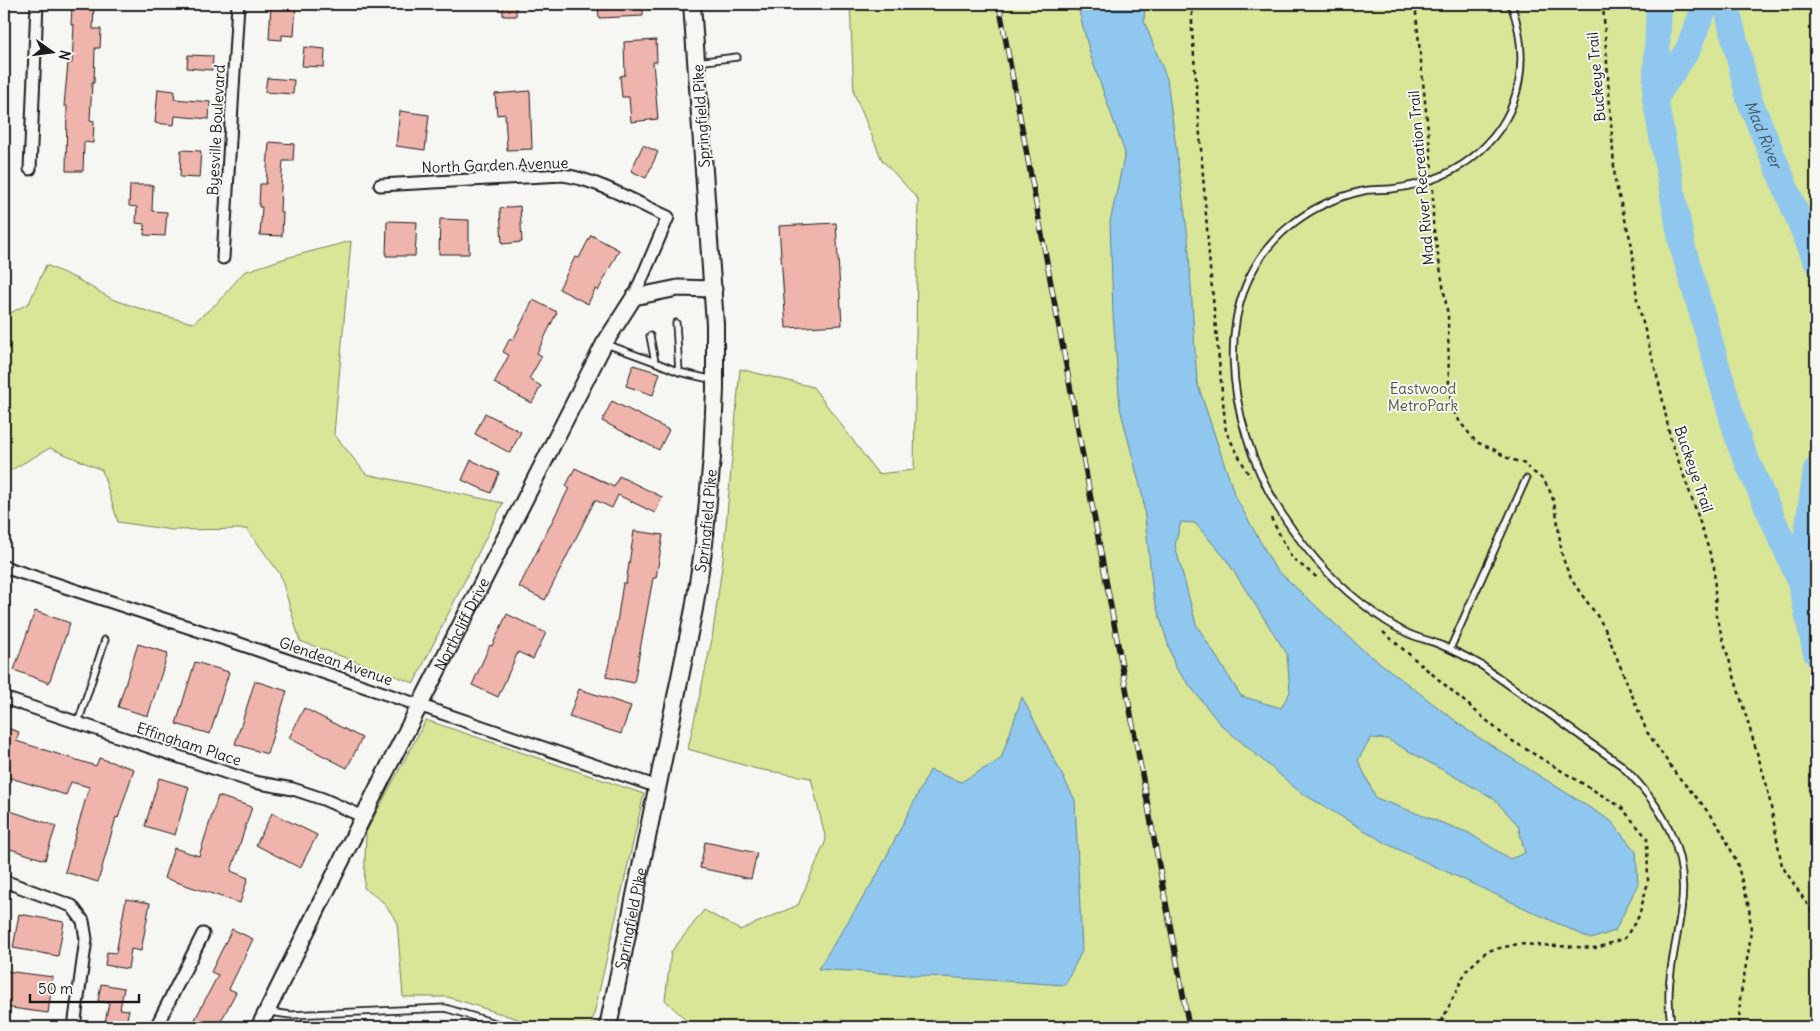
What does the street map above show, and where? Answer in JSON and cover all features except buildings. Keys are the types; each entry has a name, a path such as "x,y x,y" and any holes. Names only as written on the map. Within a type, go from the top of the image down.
{"main road":[{"name":"Springfield Pike","path":"608,1027 694,609 704,544 712,456 715,380 714,289 692,4"}],"street":[{"path":"30,169 37,4"},
{"name":"Byesville Boulevard","path":"223,258 238,4"},
{"name":"North Garden Avenue","path":"380,185 563,175 591,182 668,218 634,296"},
{"path":"634,296 678,288 714,289"},
{"name":"Northcliff Drive","path":"259,1027 419,706 604,344 634,296"},
{"name":"Glendean Avenue","path":"4,567 240,644 658,787"},
{"name":"Effingham Place","path":"4,698 254,782 293,789 323,799 364,817"},
{"path":"4,880 72,906 83,921 86,939 74,1027"},
{"path":"156,1027 203,934"}],"lane":[{"path":"1511,4 1520,38 1522,56 1519,81 1505,120 1494,136 1481,151 1466,163 1433,180 1344,196 1324,204 1289,226 1258,261 1238,305 1234,332 1237,392 1243,422 1262,478 1294,532 1336,581 1360,602 1398,629 1450,649 1480,665 1621,765 1653,801 1666,822 1678,854 1682,881 1682,909 1669,974 1668,992 1672,1027"},
{"path":"697,62 737,57"},
{"path":"676,323 679,372"},
{"path":"650,336 655,362"},
{"path":"604,344 679,372 715,380"},
{"path":"1450,649 1526,479"},
{"path":"78,723 105,640"},
{"path":"267,1012 291,1014 445,1008 508,1027"}],"path":[{"path":"1192,4 1210,268 1226,432 1252,482"},
{"name":"Mad River Recreation Trail","path":"1415,4 1433,180 1433,224 1448,316 1449,393 1454,412 1476,442 1495,450 1504,457 1525,464 1532,472 1540,476 1546,485 1555,504 1567,572 1577,591 1602,623 1647,732 1676,774 1702,804 1723,833 1737,863 1749,907 1751,930 1740,1000 1739,1027"},
{"name":"Buckeye Trail","path":"1603,4 1615,181 1632,246 1637,300 1661,391 1670,438 1714,566 1716,616 1767,786 1782,866 1811,910 1816,927"},
{"path":"1270,516 1292,558 1323,583"},
{"path":"1376,627 1506,737 1621,807 1647,838 1648,882 1639,916 1625,938 1598,948 1518,944 1487,951 1466,971 1440,1027"}],"green space":[{"name":"Eastwood MetroPark","path":"850,4 1816,4 1816,1027 691,1027 665,1000 671,952 704,910 740,930 798,905 826,840 811,778 757,769 688,749 712,639 723,559 740,369 813,387 878,474 914,470 918,199 882,160 854,93"},
{"path":"351,241 334,434 366,474 503,503 414,683 300,641 280,574 247,529 172,530 118,522 102,470 50,448 4,474 4,314 7,315 29,303 46,265 77,279 112,299 153,313 193,323 216,304 244,272 286,258"},
{"path":"426,720 644,794 591,1027 543,1027 448,997 403,997 397,921 382,901 364,888 366,832"}],"water":[{"path":"1077,4 1145,4 1144,21 1167,79 1188,238 1197,382 1235,496 1275,568 1362,649 1470,732 1611,821 1636,852 1638,884 1615,931 1591,939 1389,845 1300,792 1220,724 1175,667 1153,595 1143,498 1120,408 1113,313 1110,222 1125,153 1091,57","holes":["1181,522 1195,523 1225,558 1287,654 1290,692 1281,708 1241,696 1196,624 1175,545","1371,738 1387,739 1493,798 1518,825 1525,853 1510,859 1469,833 1376,798 1358,760"]},
{"path":"1610,4 1687,4 1611,11"},
{"path":"1022,697 1075,800 1082,951 1065,985 818,969 876,877 930,770 961,782 1001,759"}],"waterway":[{"name":"Mad River","path":"1655,98 1659,4"},
{"path":"1706,4 1687,51 1655,98 1682,245 1740,445 1800,581"},
{"name":"Mad River","path":"1726,4 1749,99 1816,261"},
{"name":"Mad River","path":"1816,470 1800,581 1816,653"}],"railway":[{"path":"999,4 1189,1027"}]}
